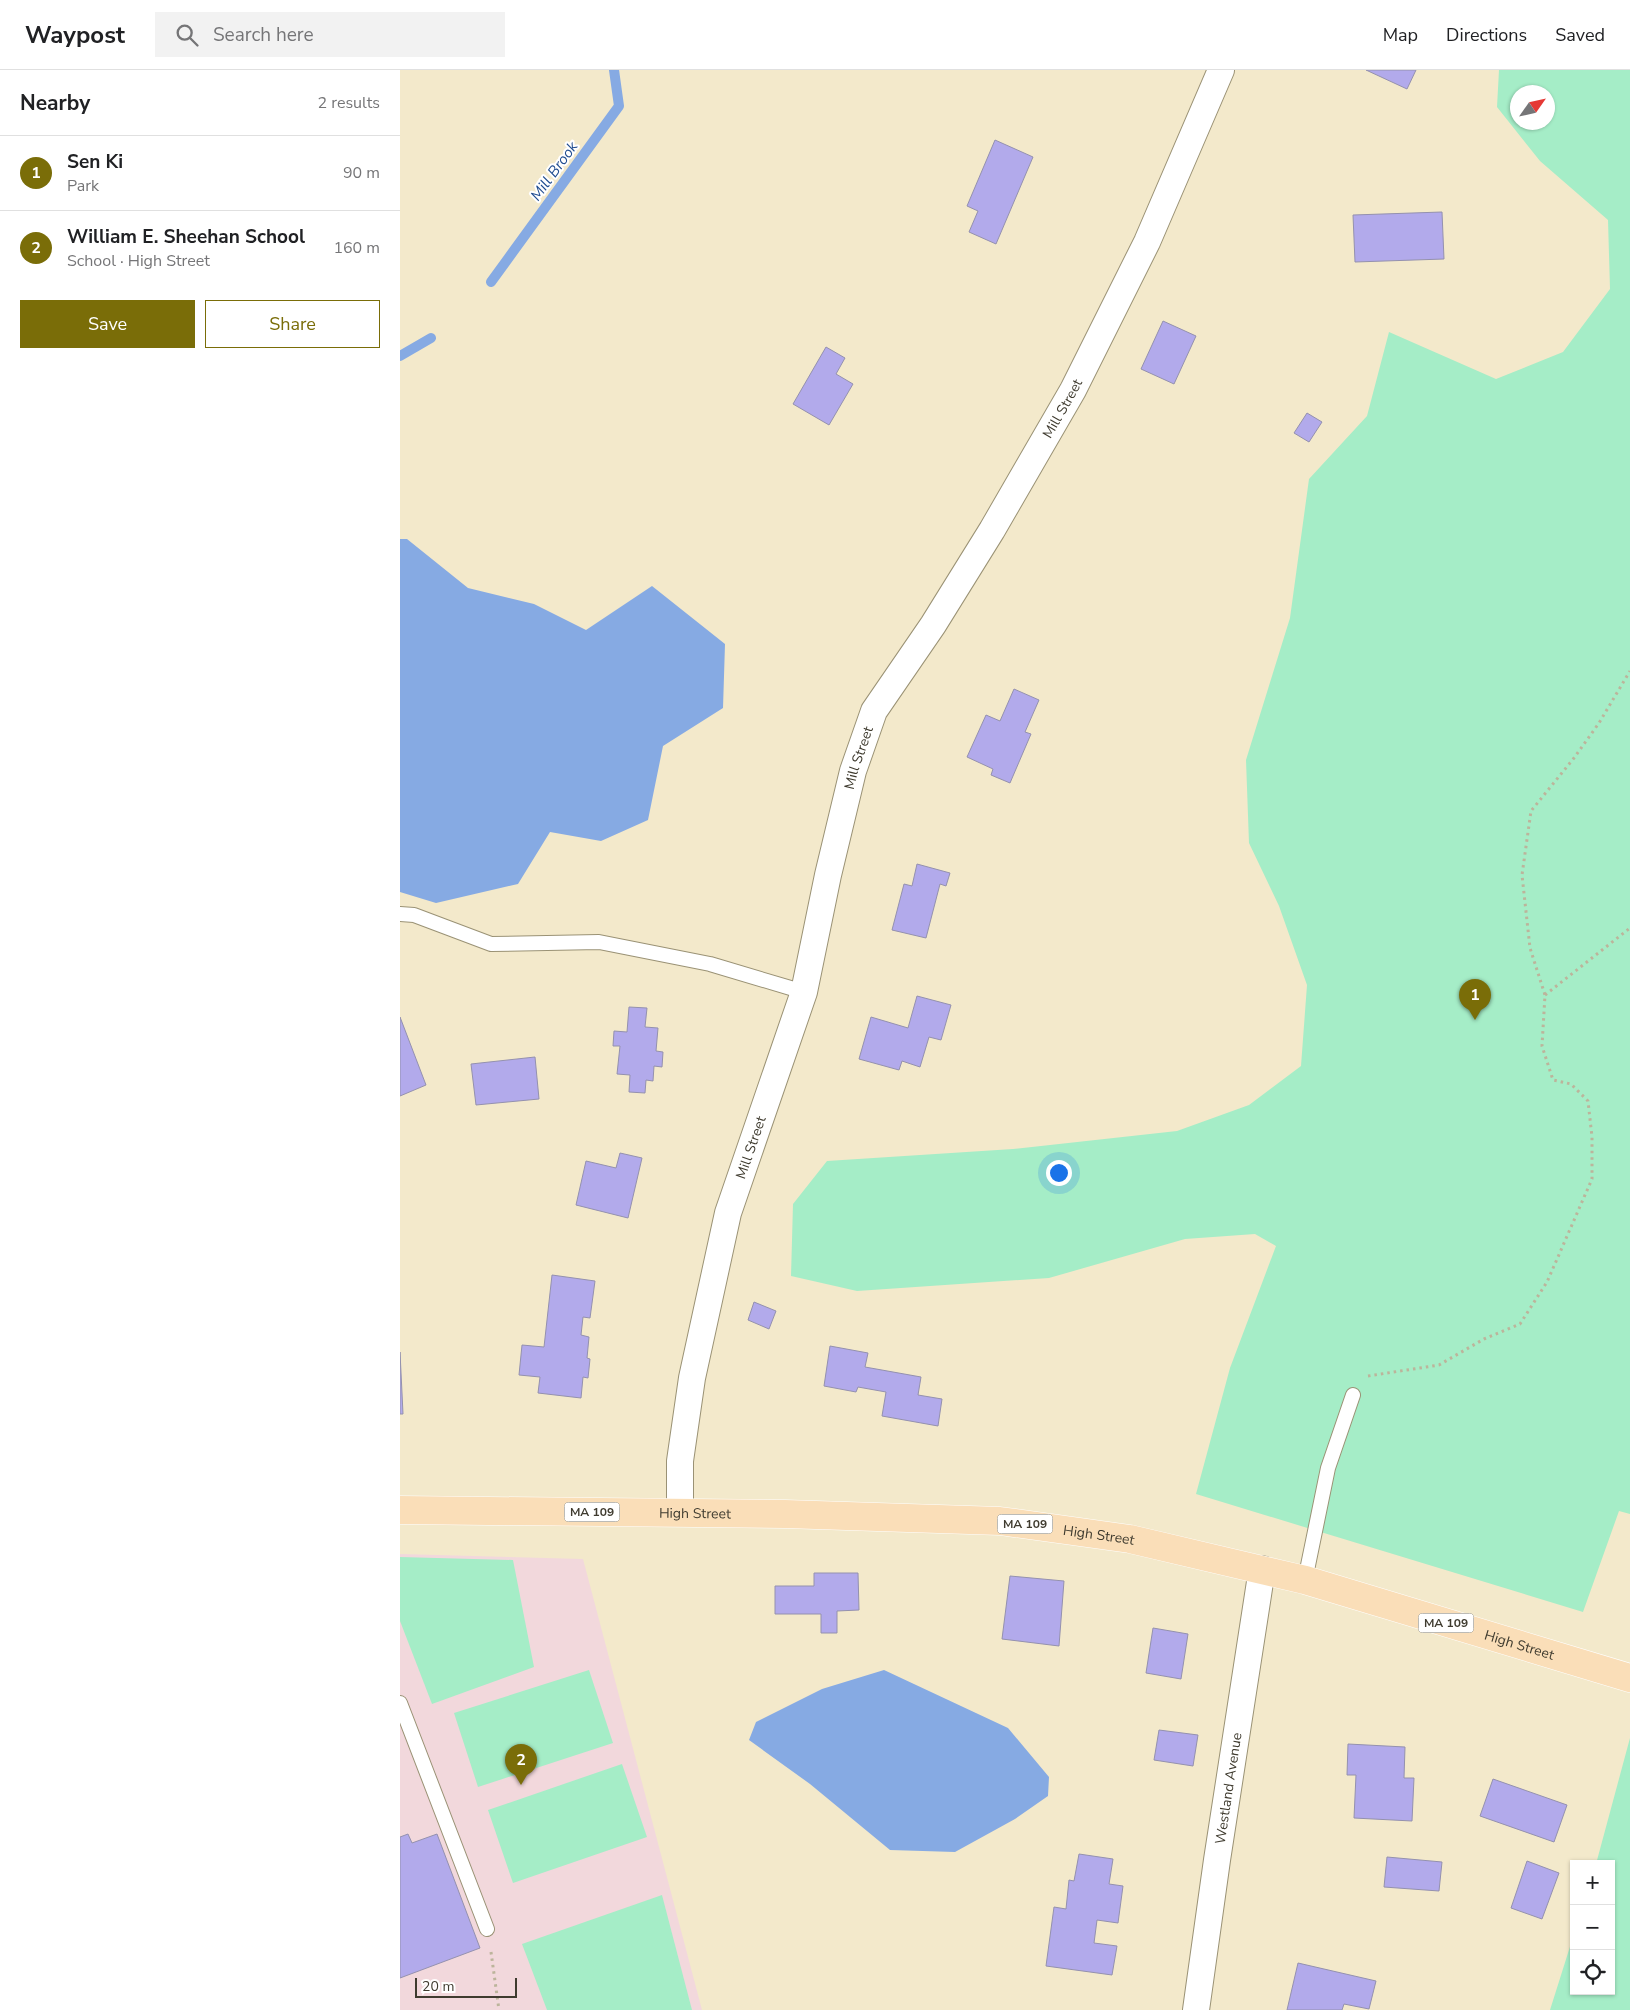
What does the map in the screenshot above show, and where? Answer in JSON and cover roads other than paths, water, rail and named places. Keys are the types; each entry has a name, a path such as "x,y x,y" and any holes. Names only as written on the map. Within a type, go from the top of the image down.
{"main road":[{"name":"High Street","path":"400,1510 785,1514 1000,1521 1130,1538 1305,1580 1630,1678"}],"street":[{"name":"Mill Street","path":"680,1513 680,1461 692,1378 728,1213 804,992 828,875 853,771 874,711 933,625 992,530 1073,390 1147,242 1221,70"},
{"name":"Westland Avenue","path":"1196,2010 1262,1569"}],"lane":[{"path":"400,914 414,915 491,944 600,942 710,964 804,992"},
{"path":"1305,1580 1328,1468 1353,1395"},
{"path":"400,1703 487,1929"}],"water":[{"path":"400,539 407,539 468,588 534,604 586,630 652,586 725,644 723,708 663,746 648,820 601,841 550,832 518,884 436,903 400,892"},
{"path":"884,1670 1008,1728 1049,1777 1048,1796 1015,1819 955,1852 890,1850 810,1784 749,1740 756,1722 822,1689"}],"waterway":[{"name":"Mill Brook","path":"491,282 619,106 614,70"},
{"name":"Mill Brook","path":"400,356 431,338"}],"place":[{"name":"Sen Ki","path":"1475,1020"},
{"name":"William E. Sheehan School","path":"521,1785"}]}
